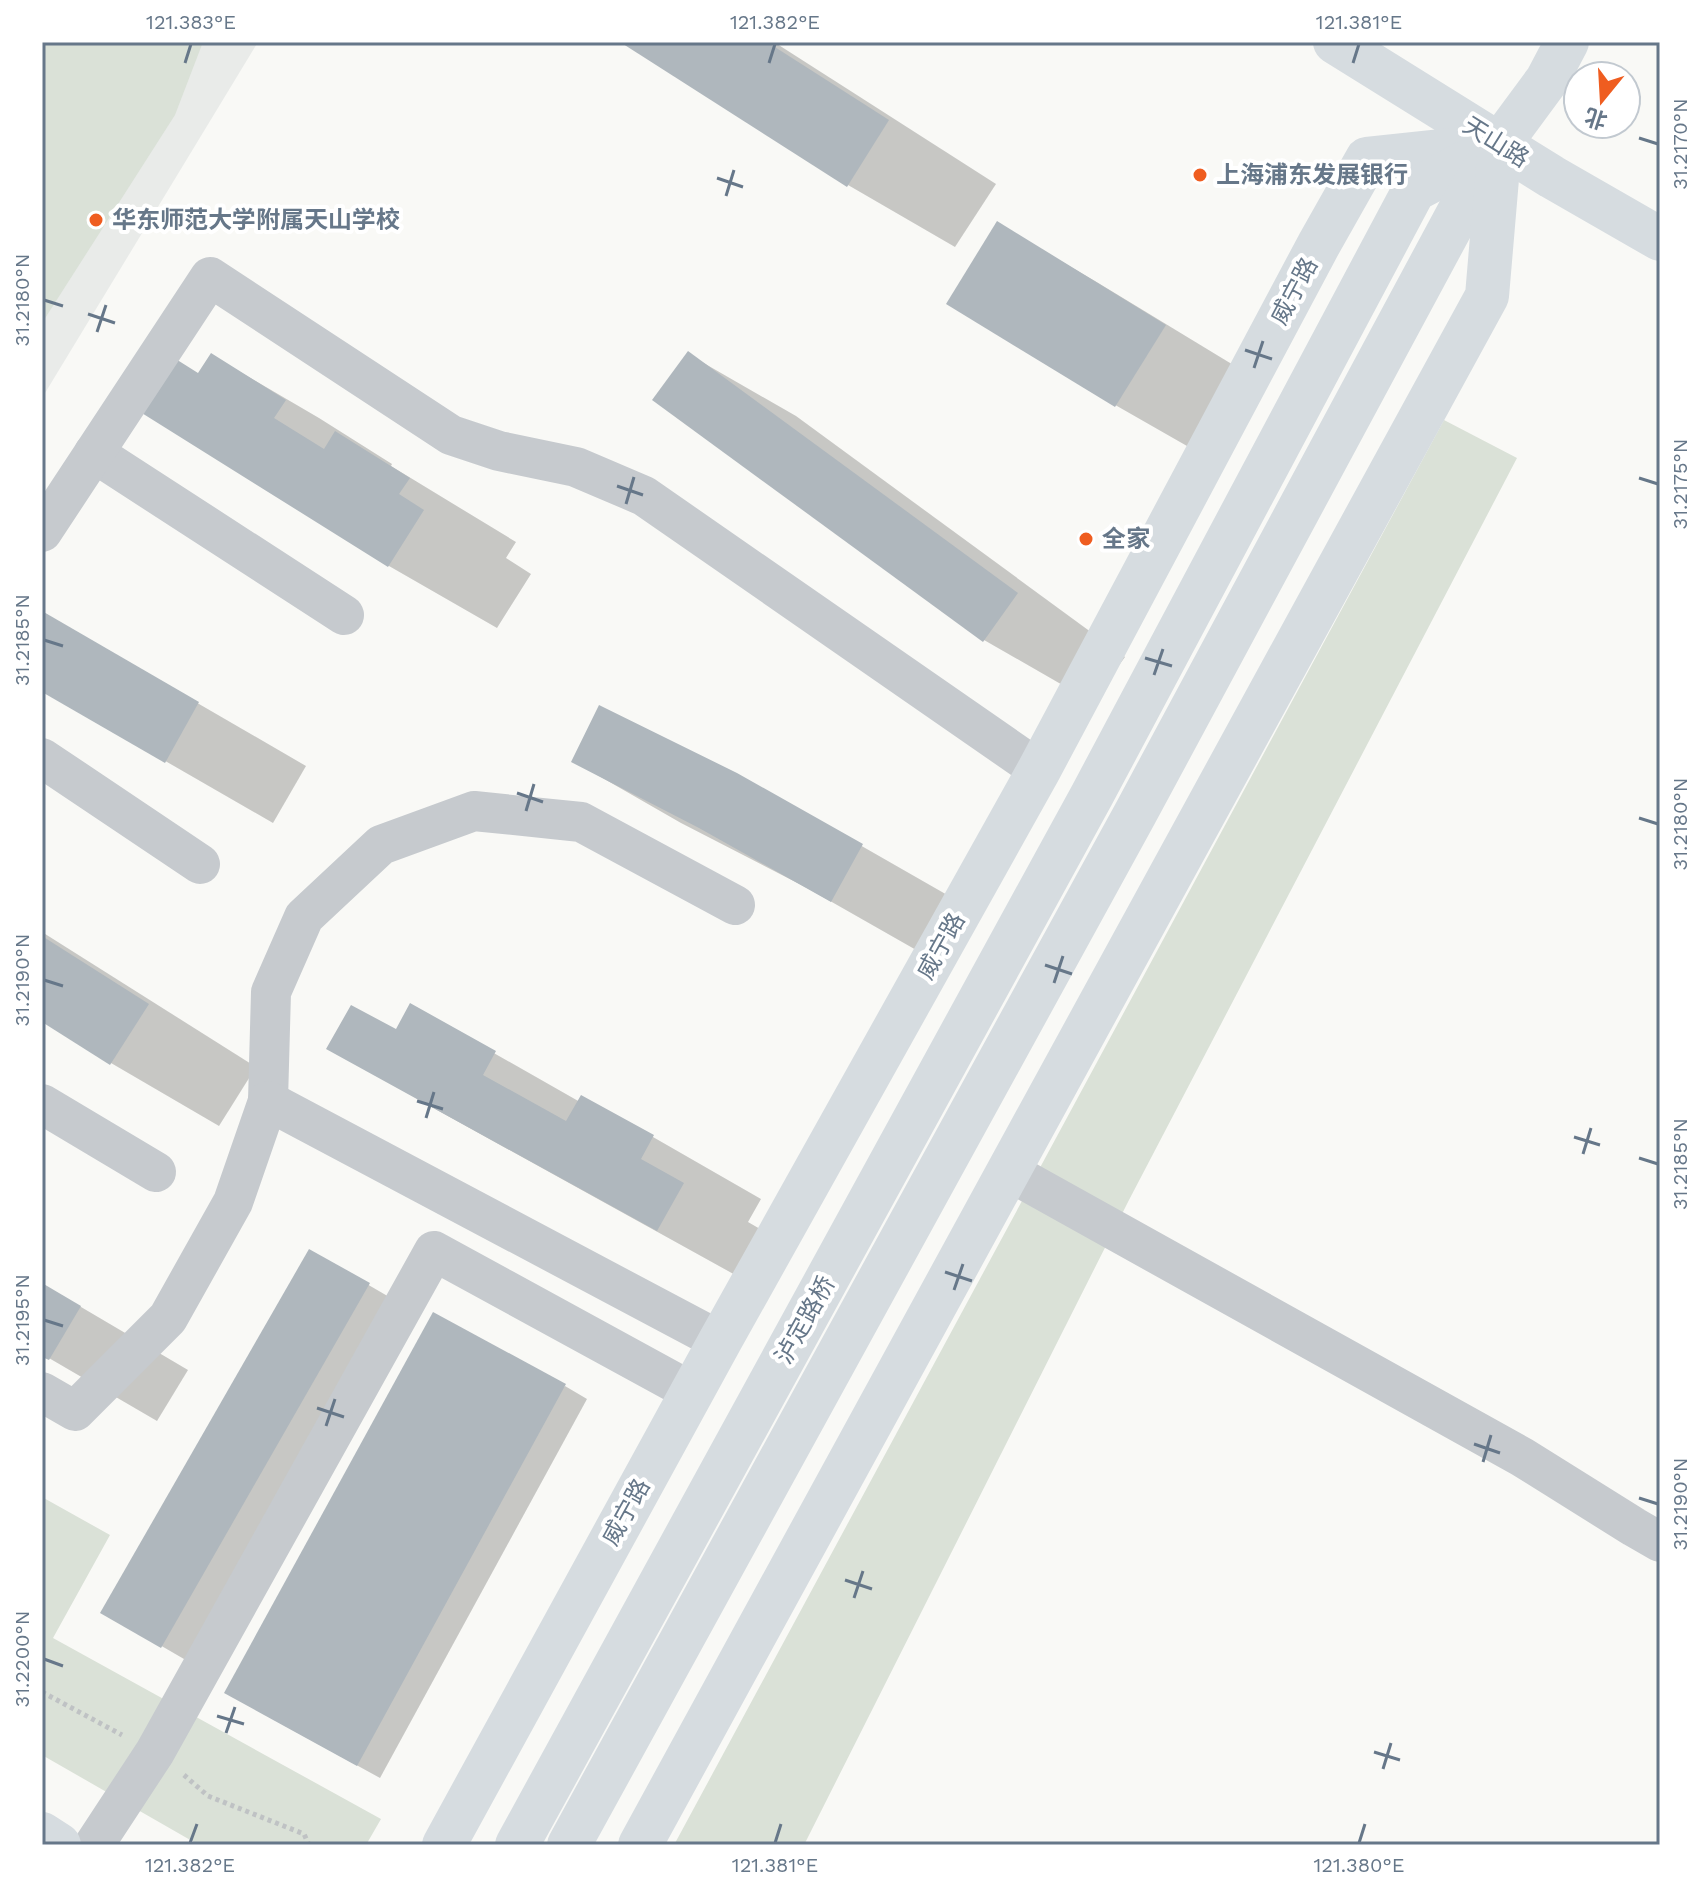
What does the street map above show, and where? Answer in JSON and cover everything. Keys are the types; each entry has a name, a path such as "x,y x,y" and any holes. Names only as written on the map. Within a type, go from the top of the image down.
{"main road":[{"name":"天山路","path":"1335,42 1499,145 1660,239"},
{"path":"640,1845 1487,296 1499,145 1547,80 1567,42"},
{"name":"威宁路","path":"444,1845 720,1341 1039,770 1367,159 1499,145"},
{"name":"泸定路桥","path":"517,1845 1092,795 1414,190 1499,145"},
{"name":"泸定路桥","path":"569,1845 1135,814 1460,210 1499,145"},
{"path":"42,1834 59,1845"}],"street":[{"path":"42,532 210,277 451,435 499,451 576,467 644,496 1039,770"},
{"path":"94,453 344,615"},
{"path":"42,758 200,864"},
{"path":"42,1392 75,1411 168,1318 233,1202 268,1101 271,992 304,917 381,845 474,811 581,822 735,905"},
{"path":"268,1101 720,1341"},
{"path":"42,1104 156,1172"},
{"path":"1008,1171 1522,1457 1660,1542"},
{"path":"94,1845 155,1752 434,1251 692,1392"}],"shaded area":[{"name":"华东师范大学附属天山学校","path":"42,42 258,42 42,398"},
{"name":"华东师范大学附属天山学校","path":"42,42 203,42 175,115 42,323"},
{"path":"1444,420 1517,458 1129,1200 804,1845 674,1845"},
{"path":"42,1497 110,1535 53,1638 381,1819 366,1845 199,1845 42,1755"}],"building":[{"path":"620,42 767,42 889,120 847,187"},
{"path":"997,221 1166,325 1115,407 946,304"},
{"path":"688,351 1018,593 983,642 652,400"},
{"path":"211,353 286,400 274,418 324,449 335,431 410,478 399,494 424,510 388,567 137,410 171,356 198,373"},
{"path":"42,611 199,702 165,763 42,692"},
{"path":"599,705 737,773 863,844 831,902 699,828 571,762"},
{"path":"42,936 149,1004 110,1065 42,1022"},
{"path":"410,1003 496,1051 483,1075 566,1121 581,1095 654,1135 641,1159 684,1183 657,1231 326,1049 351,1005 396,1029"},
{"path":"309,1249 370,1283 161,1648 100,1613"},
{"path":"42,1283 81,1306 49,1360 42,1357"},
{"path":"433,1312 566,1384 357,1766 224,1693"}],"place":[{"name":"上海浦东发展银行","path":"1200,175"},
{"name":"华东师范大学附属天山学校","path":"96,220"},
{"name":"全家","path":"1086,539"}]}
